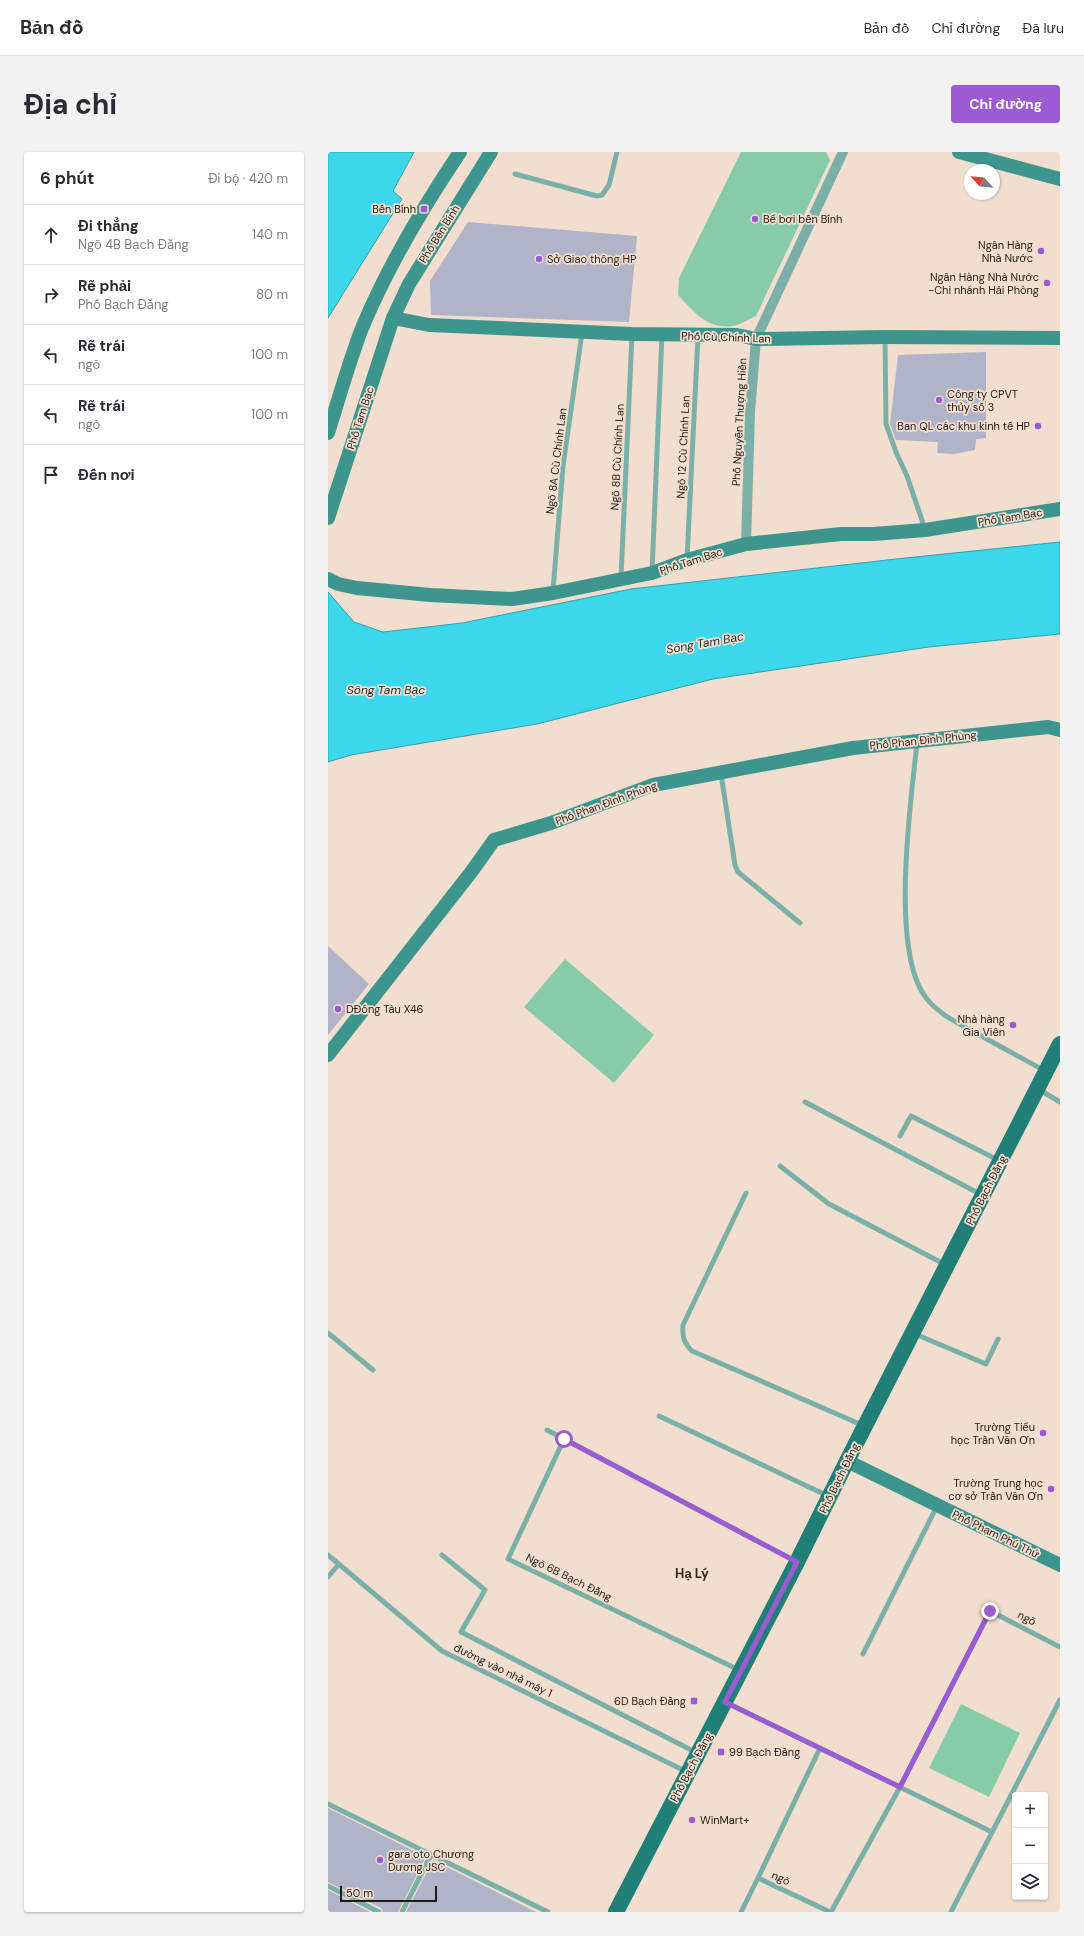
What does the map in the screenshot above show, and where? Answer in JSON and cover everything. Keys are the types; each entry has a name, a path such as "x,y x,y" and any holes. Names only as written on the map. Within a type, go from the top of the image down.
{"main road":[{"name":"Phố Bạch Đằng","path":"616,1912 797,1562 846,1461 1060,1044"}],"street":[{"path":"328,433 365,322 405,241 433,193 460,152"},
{"name":"Phố Bến Bính","path":"393,318 409,284 491,152"},
{"name":"Phố Nguyễn Thượng Hiền","path":"746,544 750,412 756,339 843,152"},
{"path":"959,152 1060,179"},
{"name":"Phố Cù Chính Lan","path":"393,318 429,325 632,334 737,335 756,339 885,337 1060,338"},
{"name":"Phố Tam Bạc","path":"328,518 393,318"},
{"name":"Phố Tam Bạc","path":"328,571 333,581 357,588 430,596 512,599 553,593 652,573 687,560 746,544 841,534 873,534 925,530 1060,509"},
{"name":"Phố Phan Đình Phùng","path":"328,1055 472,871 494,840 551,823 653,785 853,748 1048,726 1060,730"},
{"name":"Phố Phạm Phú Thứ","path":"846,1461 1060,1565"}],"lane":[{"path":"515,174 597,196 602,195 609,186 617,152"},
{"name":"Ngõ 8A Cù Chính Lan","path":"553,593 563,466 582,332"},
{"name":"Ngõ 8B Cù Chính Lan","path":"621,580 632,334"},
{"path":"652,573 662,334"},
{"name":"Ngõ 12 Cù Chính Lan","path":"687,560 698,335"},
{"path":"885,337 886,424 896,452 907,476 925,530"},
{"path":"918,741 909,809 905,912 912,970 925,998 941,1013 1046,1071"},
{"path":"721,772 735,865 738,872 800,923"},
{"path":"1037,1088 1060,1102"},
{"path":"805,1102 983,1195"},
{"path":"900,1136 911,1116 1000,1161"},
{"path":"780,1166 829,1204 947,1266"},
{"path":"746,1193 683,1326 682,1335 686,1344 692,1350 865,1426"},
{"path":"328,1333 372,1370"},
{"path":"912,1333 986,1364 998,1339"},
{"path":"659,1416 829,1497"},
{"path":"547,1430 797,1562"},
{"name":"Ngõ 6B Bạch Đằng","path":"564,1439 508,1559 740,1671"},
{"path":"863,1654 937,1505"},
{"name":"đường vào nhà máy 1","path":"328,1555 442,1651 688,1773"},
{"path":"442,1555 485,1590 461,1632 698,1754"},
{"path":"328,1577 339,1564"},
{"name":"ngõ","path":"741,1912 758,1878 831,1912 900,1787 990,1611 1060,1647"},
{"path":"951,1912 1060,1700"},
{"path":"725,1702 992,1832"},
{"path":"758,1878 820,1748"},
{"path":"328,1804 548,1912"},
{"path":"402,1912 430,1855"},
{"path":"328,1886 379,1912"}],"green space":[{"name":"Bể bơi bến Bính","path":"741,152 826,152 830,160 756,316 733,326 724,326 716,325 702,318 695,313 678,295 679,278"},
{"path":"565,959 654,1035 614,1083 524,1007"},
{"path":"961,1704 1020,1733 989,1797 929,1768"}],"water":[{"path":"328,152 414,152 393,191 402,199 328,318"},
{"name":"Sông Tam Bạc","path":"1060,542 1060,634 929,647 713,679 537,724 351,755 328,762 328,592 354,622 383,632 462,623 631,589"}],"building":[{"name":"Sở Giao thông HP","path":"468,222 637,236 629,322 431,315 430,281"},
{"name":"Công ty CPVT thủy số 3","path":"986,352 986,438 976,439 975,450 954,454 937,453 938,442 896,440 890,424 898,355"},
{"name":"DĐóng Tàu X46","path":"328,946 369,984 328,1035"},
{"path":"328,1808 426,1857 398,1912 383,1912 381,1908 328,1882"},
{"path":"433,1860 536,1912 406,1912"},
{"path":"328,1890 370,1912 328,1912"}],"place":[{"name":"Bến Bính","path":"424,209"},
{"name":"Bể bơi bến Bính","path":"755,219"},
{"name":"Ngân Hàng Nhà Nước","path":"1041,251"},
{"name":"Sở Giao thông HP","path":"539,259"},
{"name":"Ngân Hàng Nhà Nước -Chi nhánh Hải Phòng","path":"1047,283"},
{"name":"Công ty CPVT thủy số 3","path":"939,400"},
{"name":"Ban QL các khu kinh tế HP","path":"1038,426"},
{"name":"DĐóng Tàu X46","path":"338,1009"},
{"name":"Nhà hàng Gia Viên","path":"1013,1025"},
{"name":"Trường Tiểu học Trần Văn Ơn","path":"1043,1433"},
{"name":"Trường Trung học cơ sở Trần Văn Ơn","path":"1051,1489"},
{"name":"6D Bạch Đằng","path":"694,1701"},
{"name":"99 Bạch Đằng","path":"721,1752"},
{"name":"WinMart+","path":"692,1820"},
{"name":"gara oto Chương Dương JSC","path":"380,1860"}],"district":[{"name":"Hạ Lý","path":"692,1573"}],"route":[{"path":"564,1439 797,1562 725,1702 900,1787 990,1611"}]}
